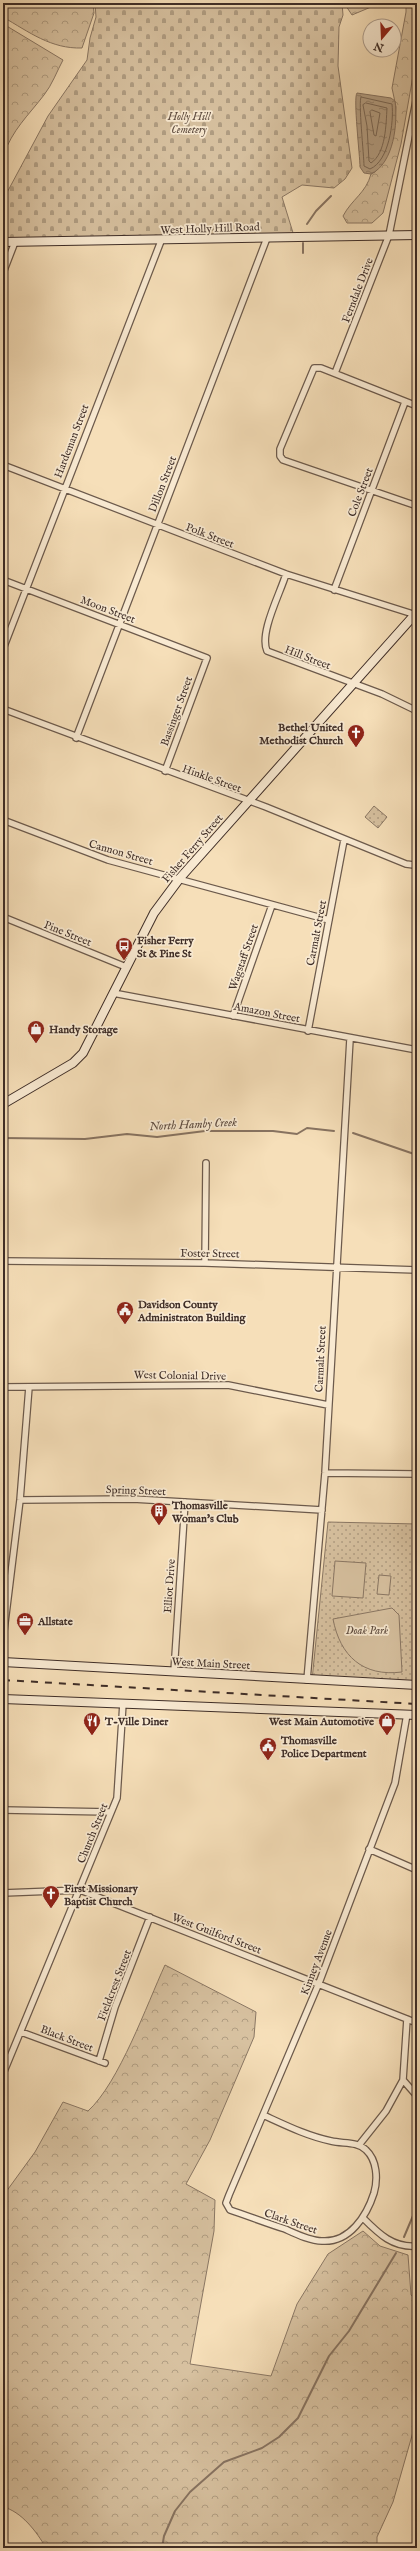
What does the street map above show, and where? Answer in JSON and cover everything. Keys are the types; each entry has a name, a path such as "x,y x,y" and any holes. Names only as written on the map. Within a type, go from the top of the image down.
{"street":[{"name":"Ferndale Drive","path":"335,373 389,235 417,96"},
{"name":"West Holly Hill Road","path":"3,242 78,240 161,241 417,235"},
{"name":"Dillon Street","path":"76,738 267,238"},
{"name":"Hardeman Street","path":"3,649 63,490 161,241"},
{"path":"3,273 15,242"},
{"path":"417,406 317,367 311,370 280,449 280,456 284,460 417,506"},
{"name":"Cole Street","path":"334,590 405,402"},
{"name":"Polk Street","path":"3,465 63,490 286,574 334,590 415,613"},
{"name":"Hill Street","path":"286,574 266,631 264,644 267,651 417,710"},
{"name":"Moon Street","path":"3,580 207,658"},
{"name":"Fisher Ferry Street","path":"3,1104 78,1059 86,1048 154,913 180,878 415,613"},
{"name":"Bassinger Street","path":"165,771 207,658"},
{"name":"Hinkle Street","path":"3,709 344,840 415,864"},
{"name":"Cannon Street","path":"3,820 108,860 180,878 329,920"},
{"name":"Carmalt Street","path":"308,1031 344,840"},
{"name":"Wagstaff Street","path":"233,1016 272,905"},
{"name":"Pine Street","path":"3,917 126,967"},
{"name":"Amazon Street","path":"113,993 350,1039 417,1050"},
{"name":"Carmalt Street","path":"307,1680 325,1473 350,1039"},
{"path":"205,1263 206,1163"},
{"name":"Foster Street","path":"3,1261 205,1263 417,1270"},
{"name":"West Colonial Drive","path":"3,1387 126,1384 228,1385 328,1405"},
{"path":"3,1639 20,1500 29,1387"},
{"path":"325,1473 417,1474"},
{"name":"Spring Street","path":"20,1500 114,1498 322,1510"},
{"name":"Elliot Drive","path":"174,1672 185,1502"},
{"name":"West Main Street","path":"3,1662 417,1685"},
{"path":"3,1699 417,1715"},
{"name":"Church Street","path":"3,2074 80,1890 119,1788 122,1703"},
{"name":"Kinney Avenue","path":"230,2210 226,2203 229,2195 319,1983 395,1783 407,1714"},
{"path":"3,1810 110,1812"},
{"path":"369,1850 417,1870"},
{"name":"West Guilford Street","path":"3,1893 80,1890 319,1983 417,2023"},
{"name":"Fieldcrest Street","path":"99,2061 115,2007 150,1917"},
{"path":"263,2115 320,2138 359,2145 386,2111 404,2080 407,2019"},
{"name":"Black Street","path":"21,2032 105,2064"},
{"path":"404,2080 417,2096"},
{"name":"Clark Street","path":"230,2210 322,2242 340,2238 351,2231 362,2218 374,2191 376,2170 372,2158 359,2145"},
{"path":"362,2218 392,2243 408,2247 417,2246"}],"green space":[{"path":"3,3 93,3 94,13 82,48 71,48 50,43 31,34 3,17"},
{"name":"Holly Hill Cemetery","path":"95,3 342,3 343,15 339,27 338,66 352,168 345,179 334,188 302,185 282,197 294,236 3,242 3,200 48,116 87,60 90,38 96,17"},
{"path":"344,3 372,3 371,7 352,15"},
{"path":"406,3 417,3 417,53 401,144 383,213 372,223 347,223 343,216 366,186 371,174 375,172 389,152 394,132 396,107 392,88 398,58 402,58 402,34"},
{"path":"5,25 63,60 47,91 11,138 3,156 3,26"},
{"path":"374,806 387,817 378,828 365,817"},
{"name":"Doak Park","path":"328,1522 417,1524 417,1682 312,1680"},
{"path":"335,1561 366,1563 363,1598 332,1596"},
{"path":"379,1575 391,1576 389,1595 377,1594"},
{"path":"392,1608 399,1615 402,1672 388,1673 365,1667 356,1661 341,1644 333,1619"},
{"path":"165,1965 256,2012 254,2037 210,2140 186,2184 215,2200 214,2231 190,2364 271,2376 297,2304 328,2254 363,2231 380,2246 408,2255 411,2295 417,2300 417,2418 393,2502 377,2537 377,2548 46,2548 28,2523 10,2509 3,2507 3,2196 35,2152 63,2102 88,2111 111,2082 141,2021"}],"water":[{"path":"357,93 391,98 395,101 396,120 393,142 385,161 379,169 371,174 364,173 360,167 356,116"}],"waterway":[{"path":"307,224 316,211 331,196"},
{"path":"303,243 303,253"},
{"name":"North Hamby Creek","path":"3,1138 85,1139 127,1134 157,1137 205,1131 273,1131 297,1134 307,1128 334,1131"},
{"name":"North Hamby Creek","path":"353,1133 417,1155"},
{"path":"414,2151 417,2180"},
{"path":"404,2237 415,2211 417,2195"},
{"path":"162,2548 164,2536 175,2511 190,2492 224,2462 262,2448 279,2437 298,2418 329,2356 349,2331 396,2253"}],"railway":[{"path":"3,1680 417,1704"}],"place":[{"name":"Bethel United Methodist Church","path":"356,748"},
{"name":"Fisher Ferry St & Pine St","path":"124,961"},
{"name":"Handy Storage","path":"36,1044"},
{"name":"Davidson County Administraton Building","path":"125,1325"},
{"name":"Thomasville Woman's Club","path":"159,1526"},
{"name":"Allstate","path":"25,1636"},
{"name":"T-Ville Diner","path":"92,1736"},
{"name":"West Main Automotive","path":"387,1736"},
{"name":"Thomasville Police Department","path":"268,1761"},
{"name":"First Missionary Baptist Church","path":"51,1909"}]}
